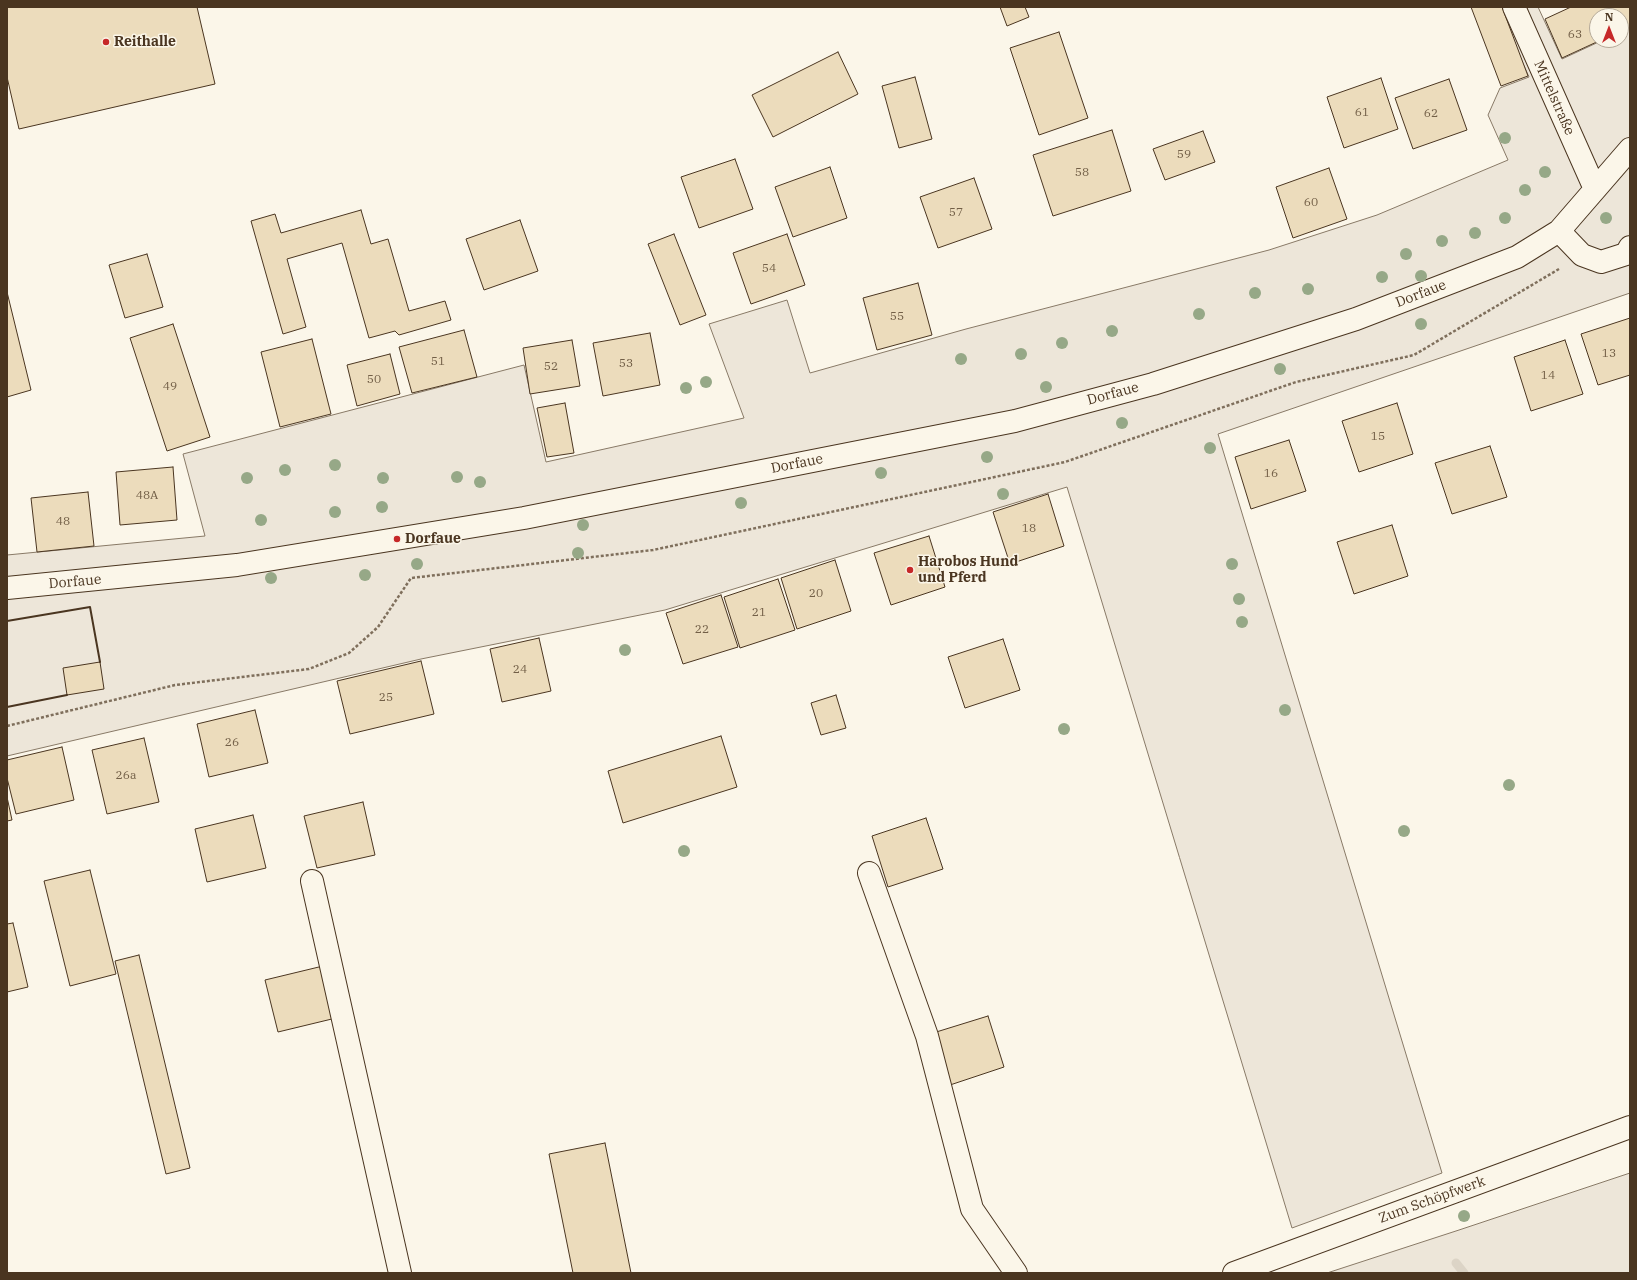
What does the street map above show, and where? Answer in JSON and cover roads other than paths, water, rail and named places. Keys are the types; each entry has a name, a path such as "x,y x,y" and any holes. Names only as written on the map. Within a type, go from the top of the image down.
{"street":[{"name":"Mittelstraße","path":"1514,7 1595,189"},
{"name":"Dorfaue","path":"7,588 237,565 524,518 1015,421 1153,384 1356,319 1517,257 1559,231 1630,149"},
{"path":"1559,231 1582,255 1602,262 1626,254 1630,247"},
{"path":"869,873 928,1036 972,1209 1016,1273"},
{"path":"312,881 400,1273"},
{"name":"Zum Schöpfwerk","path":"1234,1273 1630,1127"}],"waterway":[{"path":"1456,1263 1464,1273"}],"place":[{"name":"Reithalle","path":"106,42"},
{"name":"Dorfaue","path":"397,539"},
{"name":"Harobos Hund und Pferd","path":"910,570"}]}
